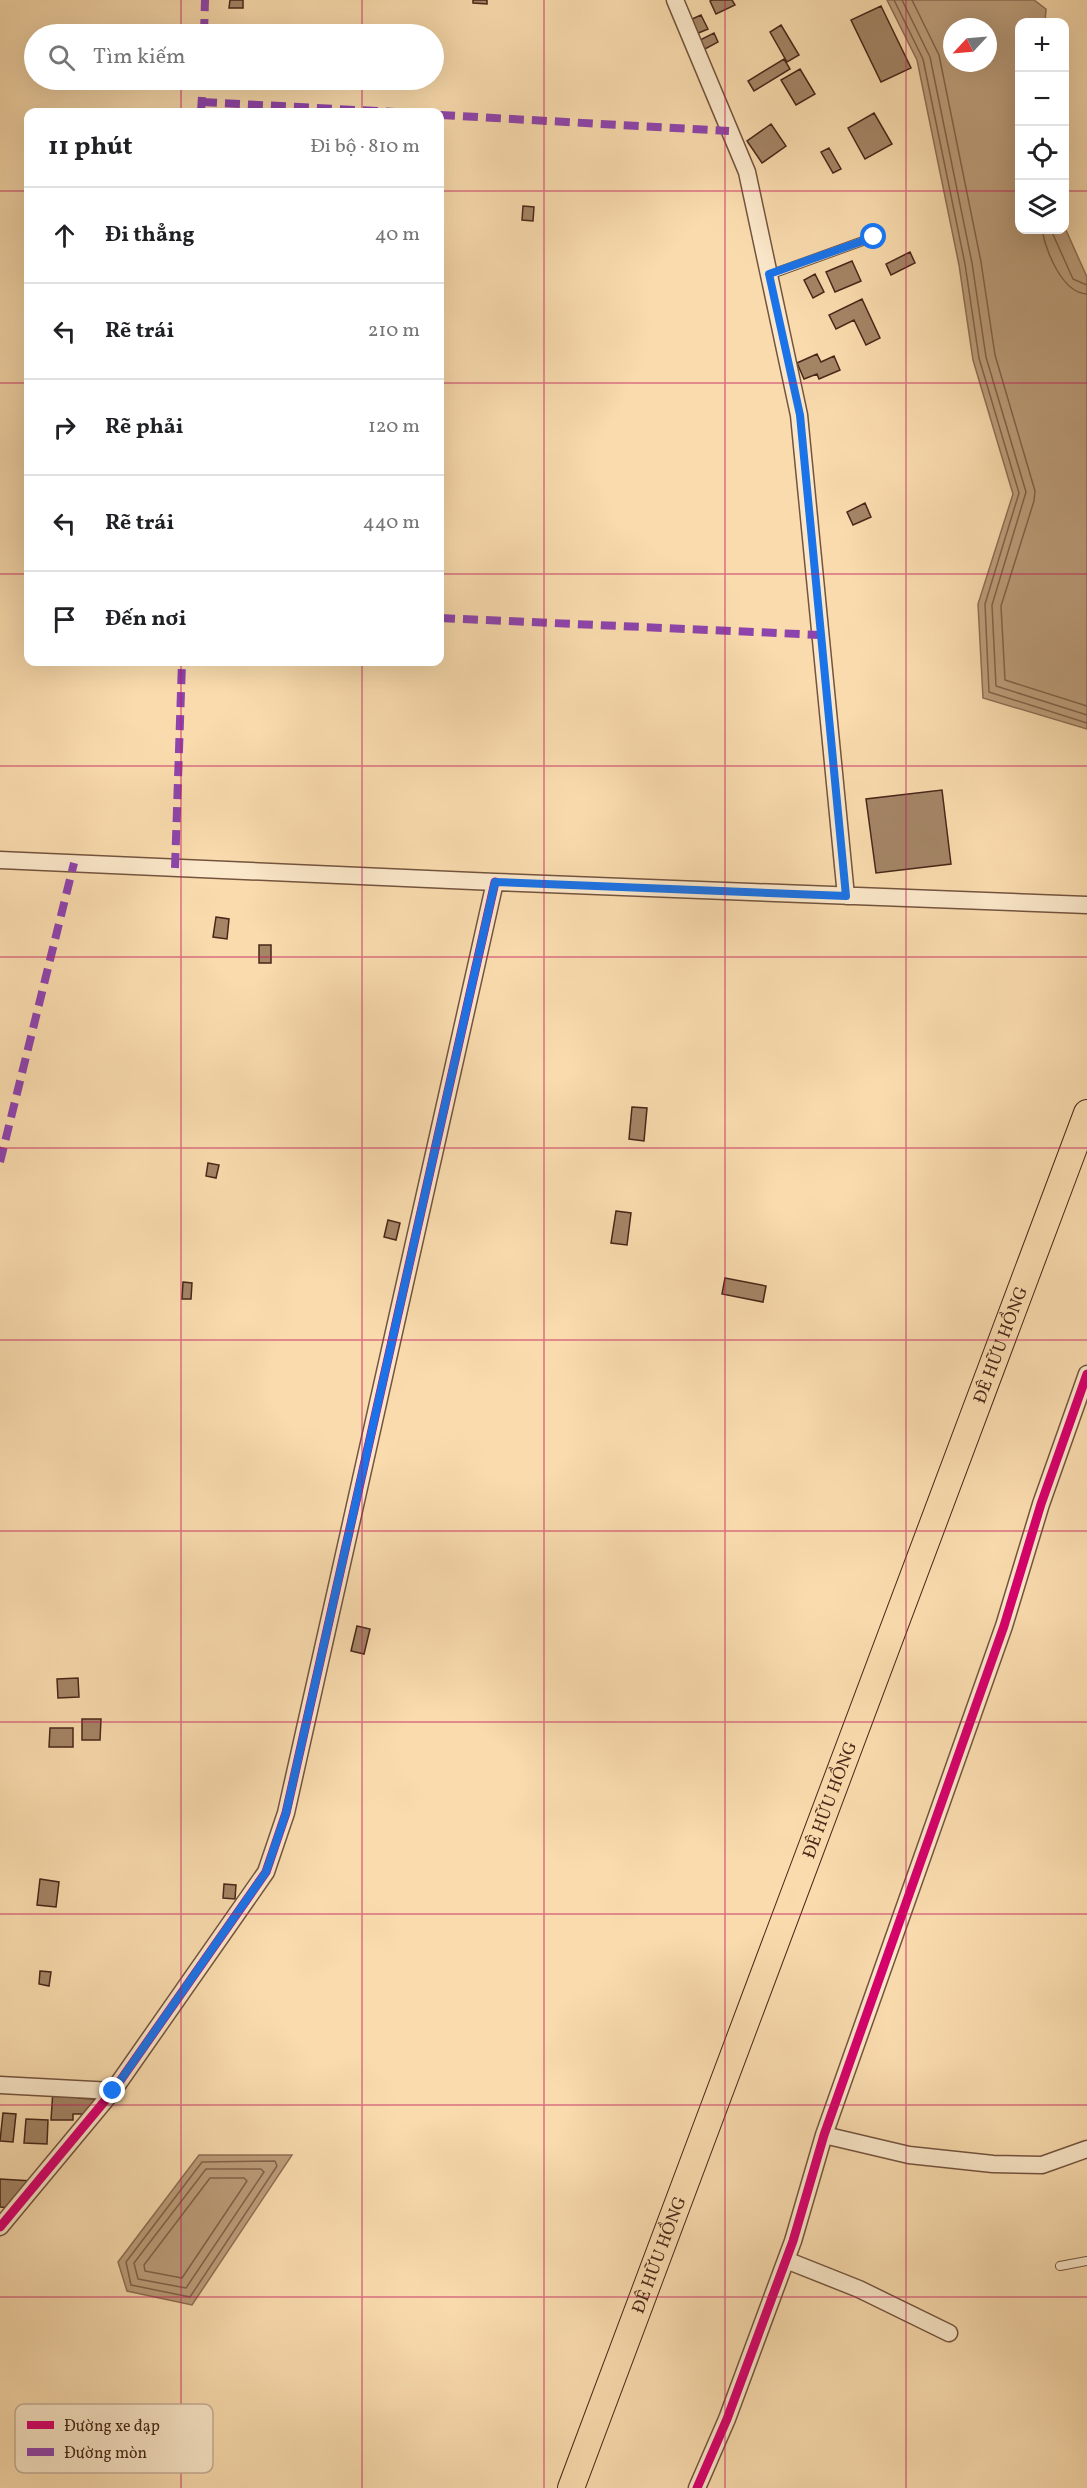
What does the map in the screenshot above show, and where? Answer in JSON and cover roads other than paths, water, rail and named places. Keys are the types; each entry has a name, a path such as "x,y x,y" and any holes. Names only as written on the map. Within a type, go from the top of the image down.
{"main road":[{"name":"ĐÊ HỮU HỒNG","path":"572,2488 1087,1113"}],"street":[{"path":"675,0 747,172 800,415 846,896"},
{"path":"0,860 1087,905"},
{"path":"1,2224 113,2091 266,1872 286,1813 495,882"},
{"path":"698,2488 727,2420 786,2260 824,2135 1004,1626 1041,1504 1087,1374"},
{"path":"0,2085 113,2091"},
{"path":"824,2135 909,2155 993,2164 1042,2165 1087,2149"},
{"path":"786,2260 859,2289 949,2333"}],"lane":[{"path":"769,274 874,237"},
{"path":"1060,2266 1087,2261"}],"water":[{"path":"887,0 1034,0 1046,9 1045,18 1015,18 1015,234 1068,234 1087,277 1087,729 983,698 978,604 1013,494 973,360 959,265 917,60"},
{"path":"199,2155 292,2155 192,2305 127,2291 118,2262"}]}
